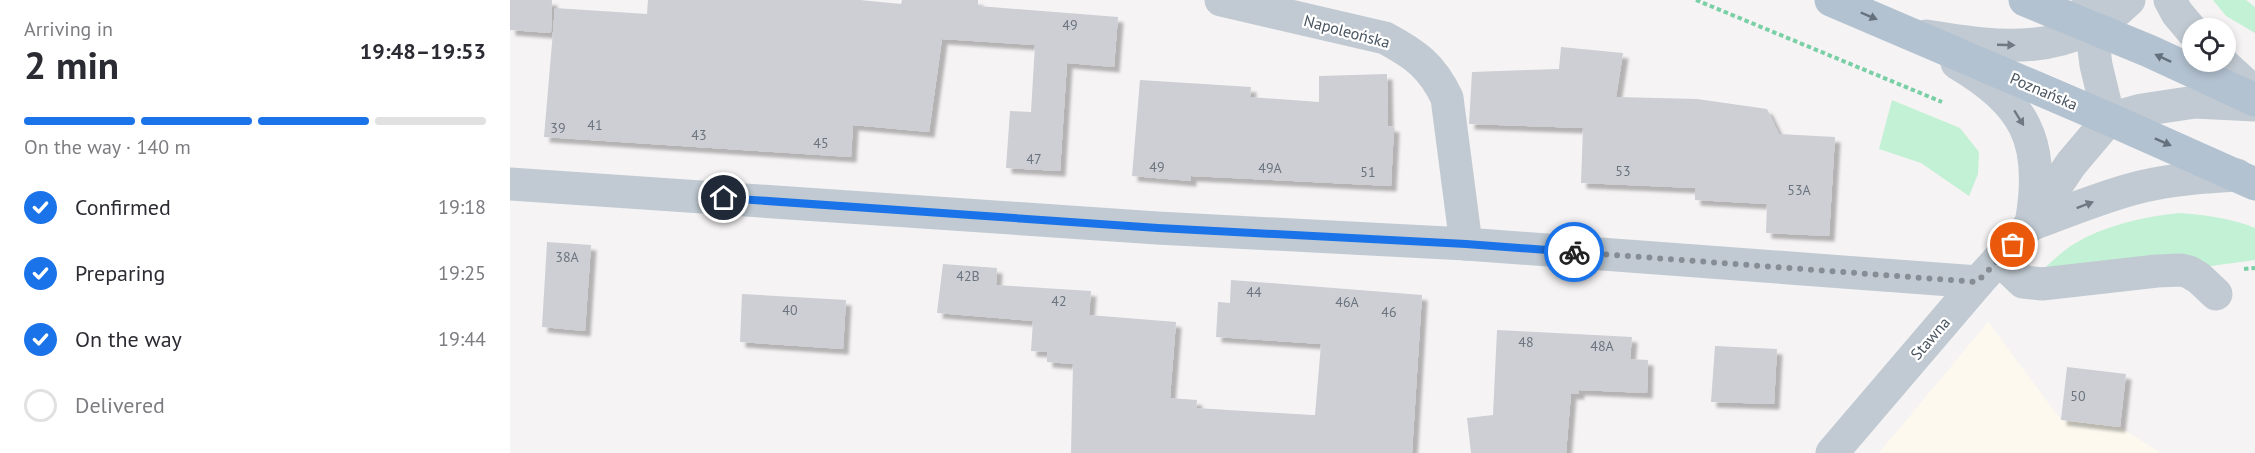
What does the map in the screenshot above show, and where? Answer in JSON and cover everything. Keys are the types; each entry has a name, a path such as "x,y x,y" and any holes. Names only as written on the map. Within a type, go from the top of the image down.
{"main road":[{"name":"Poznańska","path":"1832,0 2109,118 2246,180"},
{"path":"2025,0 2090,14 2149,51 2255,100"}],"street":[{"name":"Napoleońska","path":"1221,0 1385,38 1408,50 1426,64 1438,79 1447,98 1466,244"},
{"path":"1907,33 1979,43 2029,45 2064,40 2090,14 2129,0"},
{"path":"2170,0 2182,19"},
{"path":"2090,14 2096,65 2109,118 2142,110 2195,102 2255,105"},
{"path":"1907,33 1991,85 2021,119 2034,153 2037,173 2031,225"},
{"path":"2233,72 2255,93"},
{"name":"Stawna","path":"1832,453 1988,271 2031,225 2071,164 2109,118"},
{"name":"Stawna","path":"2031,225 2140,187 2188,178 2246,180"},
{"path":"510,184 1158,228 1988,271 2027,284 2170,269 2189,272 2216,294"}],"path":[{"path":"1696,0 1946,103"}],"shaded area":[{"path":"1988,322 2061,420 2120,427 2161,453 1879,453"}],"green space":[{"path":"2213,0 2246,0 2255,7 2255,33 2236,22 2236,18 2226,16"},
{"path":"1892,100 1960,128 1979,152 1978,174 1969,196 1921,163 1879,149"},
{"path":"2180,213 2227,219 2255,228 2255,260 2204,267 2039,274 2064,251 2089,236 2135,220"}],"building":[{"path":"510,0 552,0 551,33 510,30"},
{"path":"648,0 860,0 901,4 902,0 978,0 978,6 1118,17 1114,67 1067,63 1060,171 1006,168 1010,111 1031,112 1035,45 942,39 929,132 853,125 851,157 544,137 555,8 647,14"},
{"path":"1561,47 1623,53 1616,97 1697,99 1767,109 1779,134 1835,137 1829,236 1766,233 1767,204 1695,200 1695,188 1581,183 1583,128 1469,124 1472,72 1559,69"},
{"path":"1387,74 1388,126 1394,127 1391,186 1191,176 1191,181 1132,176 1140,80 1251,87 1250,97 1319,102 1319,76"},
{"path":"547,242 591,245 585,331 542,327"},
{"path":"943,264 997,268 996,285 1091,291 1089,315 1176,322 1170,398 1197,400 1196,408 1315,415 1321,344 1216,337 1218,302 1230,303 1231,280 1422,295 1412,453 1071,453 1073,364 1047,362 1047,352 1031,351 1033,321 937,313"},
{"path":"742,294 846,300 843,349 740,342"},
{"path":"1497,330 1632,337 1630,359 1648,360 1647,393 1579,390 1579,394 1571,394 1566,453 1471,453 1467,418 1493,415"},
{"path":"1715,346 1777,349 1774,404 1711,402"},
{"path":"2067,367 2126,374 2120,427 2061,420"}],"way so far":[{"path":"1574,252 1977,282 2013,245"}],"route":[{"path":"724,198 1158,228 1574,252"}]}
